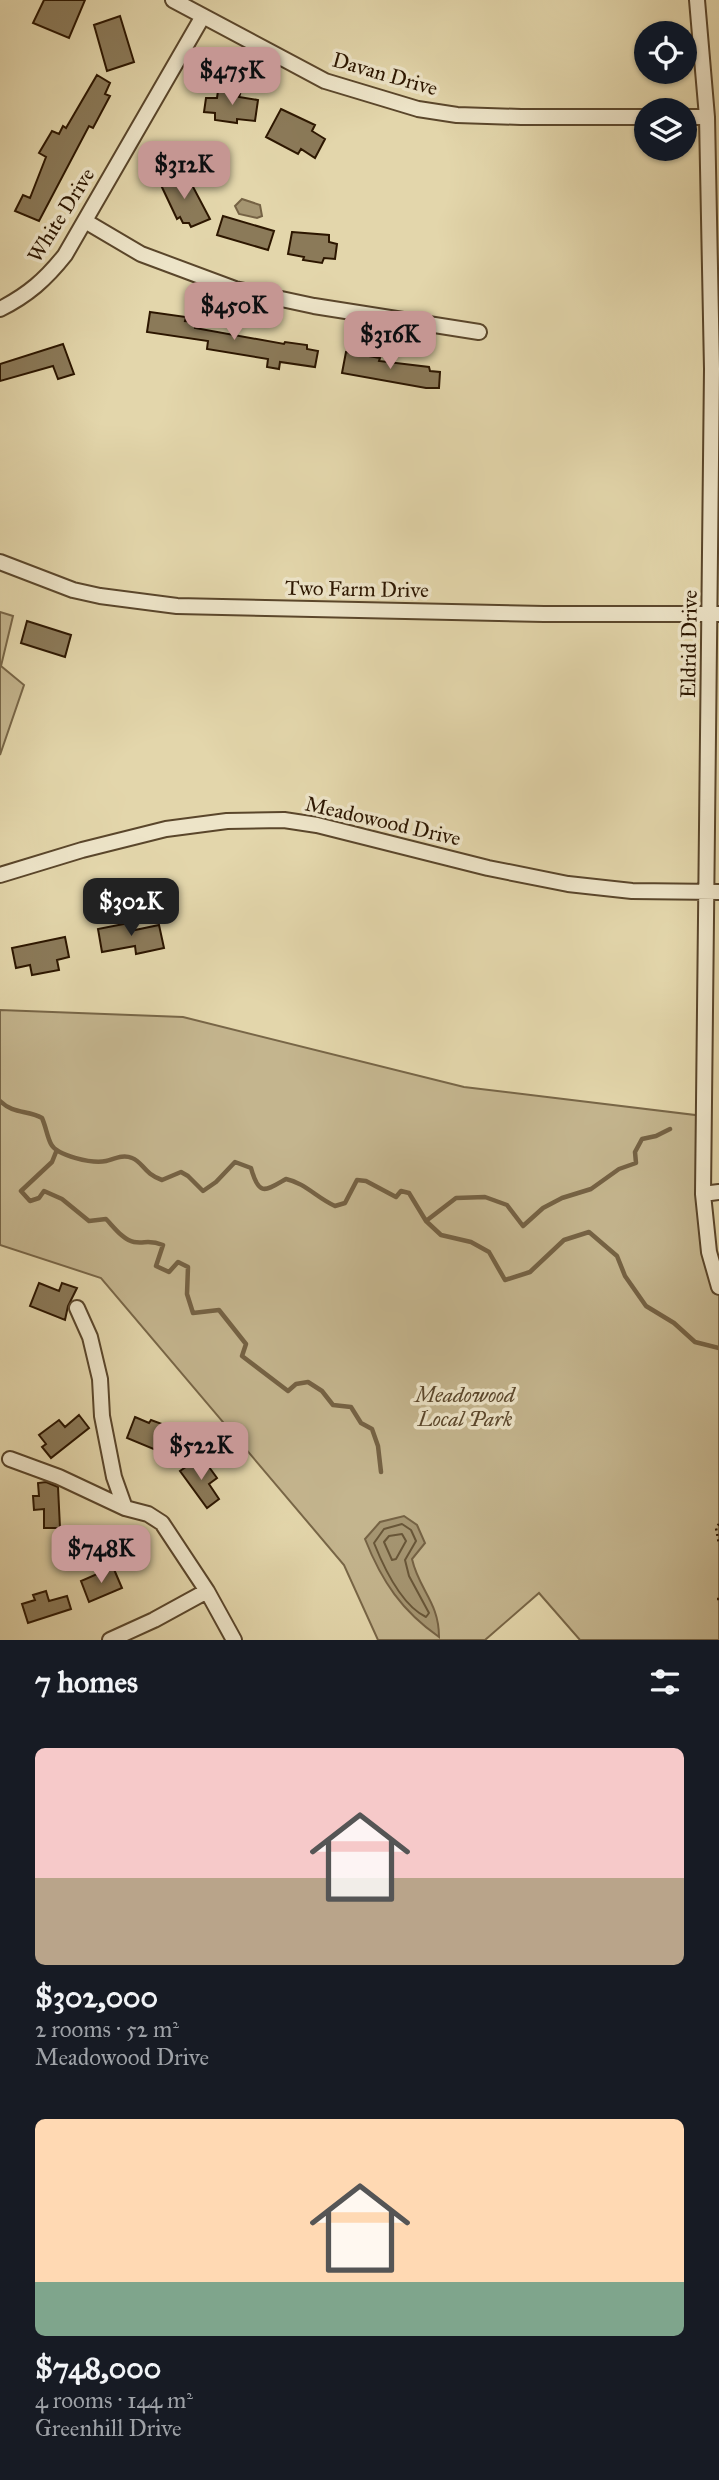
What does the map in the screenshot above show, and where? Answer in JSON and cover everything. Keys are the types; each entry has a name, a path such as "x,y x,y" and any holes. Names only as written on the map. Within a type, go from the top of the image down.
{"street":[{"name":"Davan Drive","path":"173,0 325,81 418,109 457,115 634,117"},
{"name":"Eldrid Drive","path":"697,0 707,117 715,614 712,893 703,1194 709,1252 719,1287"},
{"name":"White Drive","path":"0,309 22,298 44,281 65,255 203,16"},
{"path":"697,117 707,117"},
{"path":"85,221 141,254 235,289 314,306 479,332"},
{"name":"Two Farm Drive","path":"0,562 74,590 177,606 544,614 715,614"},
{"name":"Meadowood Drive","path":"0,875 82,850 166,830 227,821 284,820 317,825 488,868 568,884 632,891 712,893"},
{"path":"703,1194 719,1192"},
{"path":"77,1308 90,1337 100,1379 103,1416 114,1477 125,1508"},
{"path":"10,1459 59,1477 125,1508 148,1514 162,1524 207,1591 234,1640"},
{"path":"110,1640 155,1620 207,1591"}],"path":[{"path":"719,1524 716,1528 719,1544"}],"green space":[{"path":"0,612 13,616 1,666 24,685 0,755"},
{"name":"Meadowood Local Park","path":"0,1010 183,1017 464,1087 703,1116 703,1194 719,1287 719,1640 580,1640 539,1593 485,1640 378,1640 344,1565 101,1278 0,1245"}],"water":[{"path":"242,199 260,205 262,216 257,218 239,214 235,206"},
{"path":"404,1516 417,1525 425,1543 412,1559 436,1614 439,1637 414,1617 394,1594 365,1539 380,1522"}],"building":[{"path":"44,0 85,0 69,38 33,23"},
{"path":"120,16 134,62 107,71 94,25"},
{"path":"97,75 110,83 105,94 110,96 93,128 89,126 39,221 15,211 23,195 30,198 46,157 39,153 52,131 59,134 63,126 66,128"},
{"path":"218,91 258,100 255,121 237,119 237,123 215,120 215,113 204,112 206,98 217,98"},
{"path":"281,109 315,125 312,131 325,139 315,158 301,149 298,154 266,137"},
{"path":"177,172 185,186 191,183 210,219 191,227 189,223 183,223 180,217 177,219 160,183"},
{"path":"223,216 274,231 268,250 217,235"},
{"path":"292,232 329,235 329,242 337,244 335,259 324,258 322,263 288,254"},
{"path":"150,312 186,317 185,321 196,322 195,328 284,344 307,345 307,349 318,351 315,367 280,362 279,369 267,367 268,359 207,349 208,341 147,332"},
{"path":"63,344 74,374 58,379 53,366 0,381 0,364"},
{"path":"346,352 380,358 379,361 429,367 430,371 440,372 439,388 342,373"},
{"path":"27,621 71,635 65,657 21,643"},
{"path":"134,922 135,930 159,925 164,948 136,954 135,946 102,952 98,929"},
{"path":"65,937 69,957 57,960 59,970 32,975 30,965 16,968 12,948"},
{"path":"39,1283 59,1291 62,1283 77,1288 68,1306 65,1320 30,1306"},
{"path":"79,1415 89,1428 51,1458 42,1447 46,1444 39,1435 59,1420 65,1427"},
{"path":"135,1417 149,1423 151,1420 162,1424 157,1435 173,1442 168,1455 127,1438"},
{"path":"196,1460 204,1470 209,1467 217,1478 209,1484 219,1499 207,1508 180,1471"},
{"path":"46,1482 58,1487 60,1528 44,1528 44,1509 34,1510 33,1496 39,1496 38,1483"},
{"path":"113,1567 122,1588 89,1602 81,1581"},
{"path":"46,1591 49,1601 67,1596 71,1609 28,1623 22,1604 35,1600 33,1595"}],"waterway":[{"path":"0,1101 10,1108 42,1118 51,1144 60,1152 100,1162 129,1157 136,1160 151,1175 162,1180 181,1172 203,1191 235,1162 251,1168 257,1184 264,1189 286,1179 335,1206 345,1203 357,1180 366,1181 396,1197 401,1191 409,1193 426,1221 441,1235 471,1242 489,1252 505,1280 530,1272 564,1240 589,1232 617,1256 625,1276 646,1306 674,1323 695,1342 719,1348"},
{"path":"426,1221 456,1198 485,1197 507,1205 523,1226 543,1208 562,1198 591,1189 619,1169 636,1163 635,1152 642,1139 670,1129"},
{"path":"56,1152 52,1162 21,1191 30,1201 39,1198 44,1191 62,1199 89,1221 106,1219 130,1241 163,1245 156,1266 169,1272 178,1262 188,1267 187,1294 193,1313 219,1310 246,1344 242,1356 288,1391 296,1384 308,1382 322,1391 333,1405 351,1407 361,1423 372,1429 378,1446 381,1472"}]}
